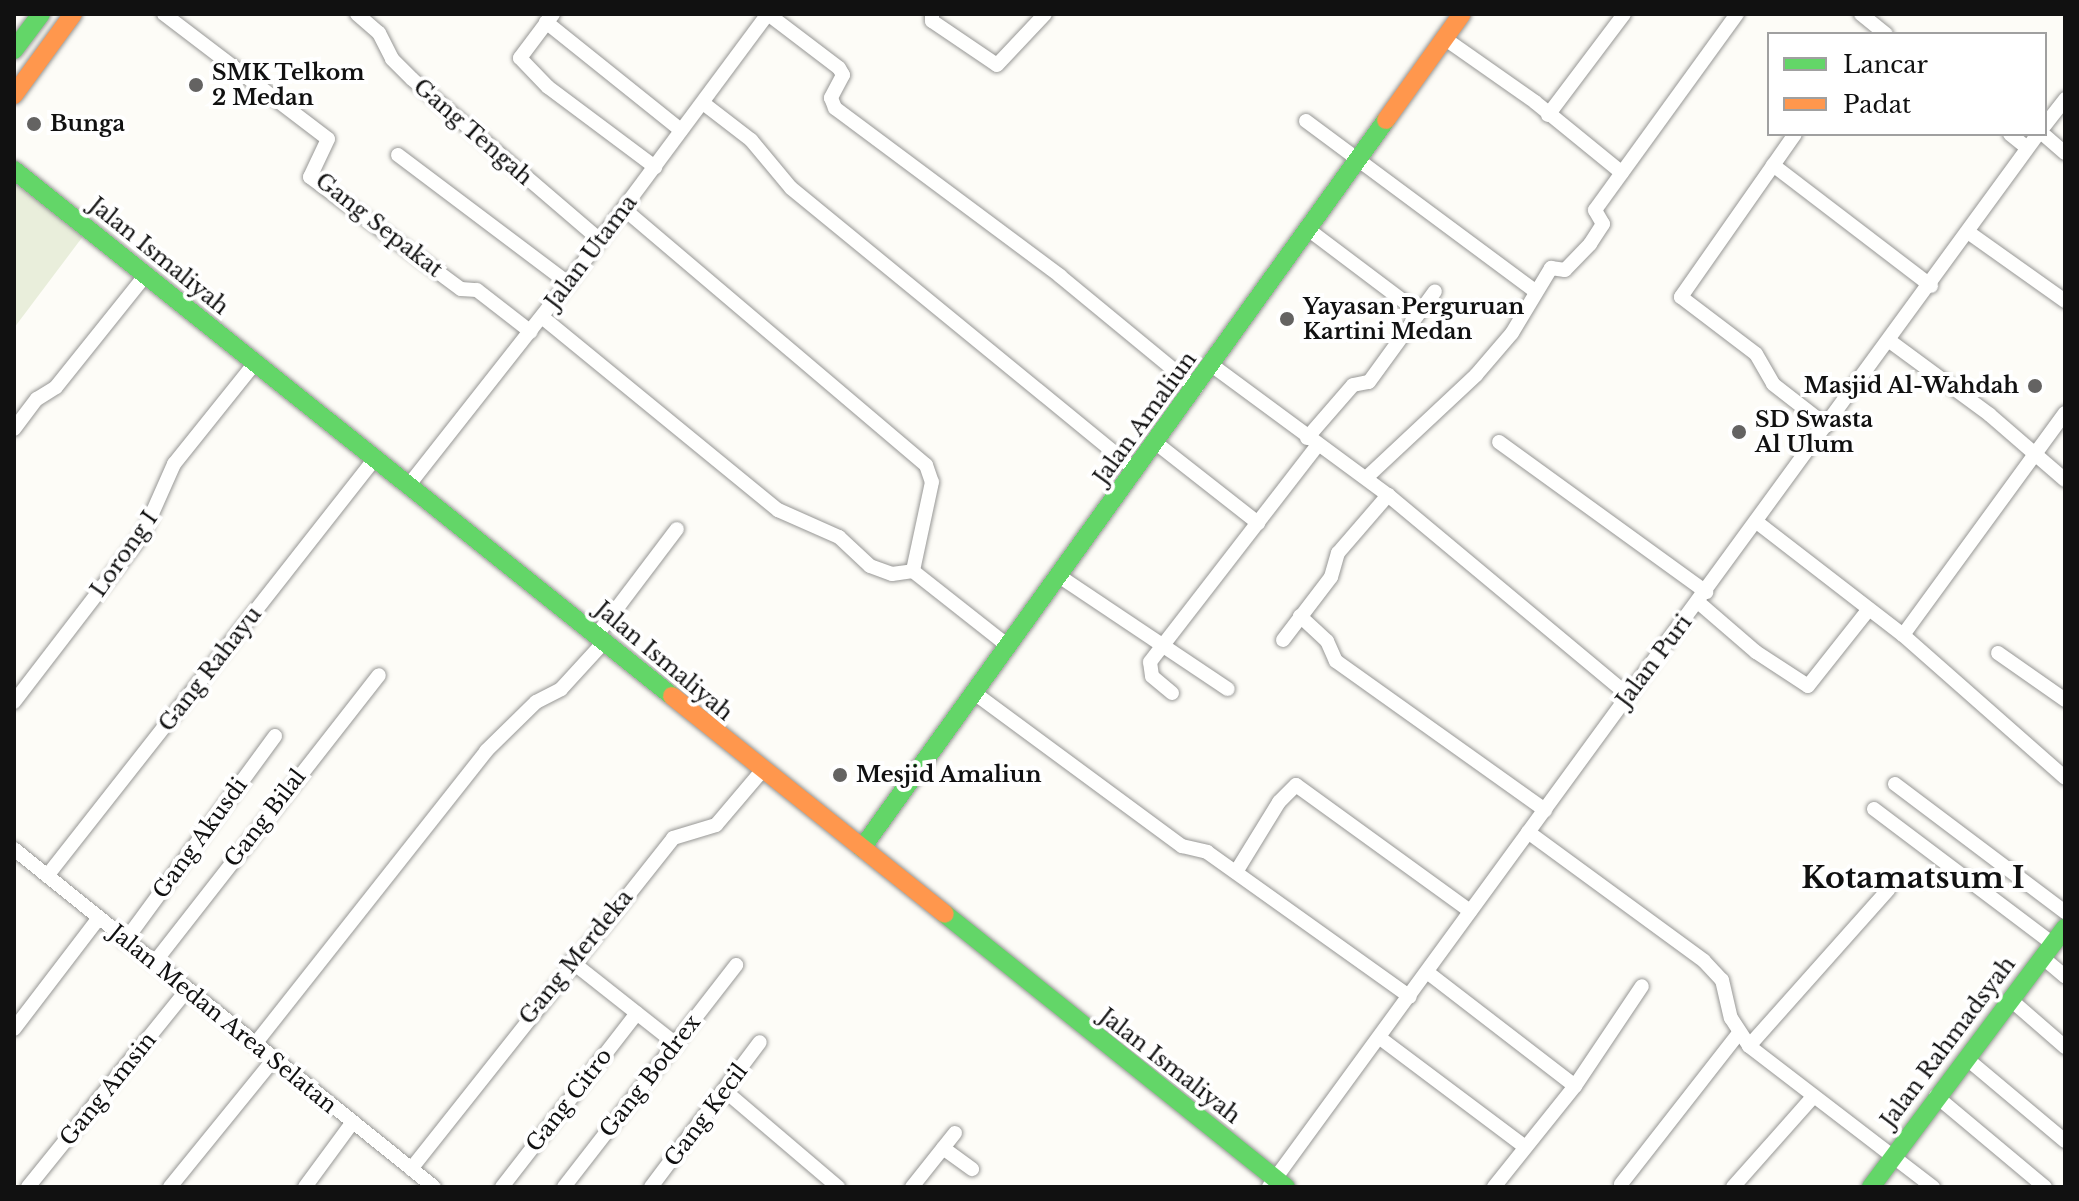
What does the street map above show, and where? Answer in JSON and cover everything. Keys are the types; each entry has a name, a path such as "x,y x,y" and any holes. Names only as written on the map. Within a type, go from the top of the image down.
{"street":[{"path":"14,50 41,14"},
{"path":"14,95 73,14"},
{"name":"Gang Sepakat","path":"164,14 328,139 310,177 461,289 477,290 531,332"},
{"name":"Gang Tengah","path":"357,14 379,33 392,59 412,79 600,240"},
{"path":"768,14 839,68 843,75 831,98 835,108 1060,276 1196,388"},
{"name":"Jalan Utama","path":"408,486 531,332 768,14"},
{"path":"932,14 932,21 997,65 1045,14"},
{"name":"Jalan Amaliun","path":"862,848 1213,366 1462,14"},
{"path":"1548,115 1624,14"},
{"path":"1366,478 1476,375 1512,333 1551,268 1565,270 1590,244 1603,224 1595,210 1737,14"},
{"path":"1861,14 1881,24"},
{"path":"655,167 548,87 521,60 520,52 550,18 681,130"},
{"path":"1444,38 1622,173"},
{"path":"2047,122 2065,99"},
{"path":"703,103 742,131 774,174 1135,470"},
{"path":"1306,121 1535,291"},
{"path":"1794,136 1681,297 1756,354 1773,384 1827,426"},
{"path":"2012,136 2027,148"},
{"name":"Jalan Puri","path":"1277,1184 1627,694 1758,523 1891,342 2027,148 2039,136"},
{"path":"2044,136 2065,153"},
{"path":"398,155 568,283"},
{"path":"1773,165 1931,286"},
{"name":"Jalan Ismaliyah","path":"14,170 1277,1184"},
{"path":"624,209 926,465 932,482 913,571"},
{"path":"1309,230 1418,312"},
{"path":"1968,232 2065,301"},
{"path":"14,429 37,399 56,387 145,276"},
{"path":"1172,693 1149,671 1164,643 1258,523 1353,385 1369,382 1435,291"},
{"path":"542,317 778,510 839,537 870,566 892,574 913,571 1008,646"},
{"path":"1891,342 2065,480"},
{"name":"Lorong I","path":"14,702 143,534 174,464 254,364"},
{"path":"1213,366 1312,442 1388,495 1627,694"},
{"path":"1903,635 2032,454 2065,413"},
{"path":"1499,442 1702,597 1756,652 1808,686 1869,609"},
{"path":"1156,443 1258,523"},
{"name":"Gang Rahayu","path":"47,876 373,461"},
{"path":"1283,640 1331,577 1338,553 1388,495"},
{"path":"1758,523 1903,635 2065,778"},
{"path":"255,1044 486,751 536,702 561,689 677,529"},
{"path":"1059,576 1164,643 1228,689"},
{"path":"1300,616 1327,641 1336,661 1545,810"},
{"path":"1998,653 2065,700"},
{"name":"Gang Bilal","path":"154,963 379,675"},
{"path":"973,692 1182,846 1207,852 1410,997"},
{"name":"Gang Akusdi","path":"125,941 275,736"},
{"name":"Gang Merdeka","path":"411,1169 571,961 673,838 716,825 761,772"},
{"path":"1895,784 2065,912"},
{"path":"1236,872 1279,802 1296,785 1470,911"},
{"path":"1874,809 2047,950 2065,976"},
{"path":"1528,832 1704,961 1722,980 1738,1034 1749,1046 1811,1099 1933,1187"},
{"name":"Jalan Medan Area Selatan","path":"16,854 434,1187"},
{"path":"1749,1046 1889,889"},
{"path":"14,1029 98,919"},
{"name":"Jalan Rahmadsyah","path":"1871,1187 1936,1096 2065,928"},
{"path":"571,961 676,1044"},
{"name":"Gang Bodrex","path":"564,1187 736,965"},
{"path":"1427,972 1575,1086"},
{"path":"1494,1187 1575,1086 1642,986"},
{"name":"Gang Amsin","path":"28,1187 187,990"},
{"path":"2011,1000 2065,1047"},
{"name":"Gang Citro","path":"502,1187 637,1013"},
{"path":"1621,1184 1738,1034"},
{"path":"1380,1038 1525,1147"},
{"name":"Gang Kecil","path":"651,1187 760,1042"},
{"path":"1966,1058 2065,1141"},
{"path":"170,1187 274,1059"},
{"path":"724,1090 838,1187"},
{"path":"1936,1096 2045,1187"},
{"path":"1733,1187 1811,1099"},
{"path":"305,1187 352,1123"},
{"path":"912,1187 955,1133"},
{"path":"943,1148 972,1169"}],"green space":[{"path":"14,177 87,231 14,328"}],"traffic: fast":[{"path":"14,50 41,14"},
{"path":"862,848 1386,120"},
{"path":"14,170 672,696"},
{"path":"945,914 1286,1187"},
{"path":"1871,1187 2065,928"}],"traffic: slow":[{"path":"14,95 73,14"},
{"path":"1386,120 1462,14"},
{"path":"672,696 945,914"}],"place":[{"name":"SMK Telkom 2 Medan","path":"196,85"},
{"name":"Bunga","path":"34,124"},
{"name":"Yayasan Perguruan Kartini Medan","path":"1287,319"},
{"name":"Masjid Al-Wahdah","path":"2035,386"},
{"name":"SD Swasta Al Ulum","path":"1739,432"},
{"name":"Mesjid Amaliun","path":"840,775"}],"district":[{"name":"Kotamatsum I","path":"1913,878"}]}
